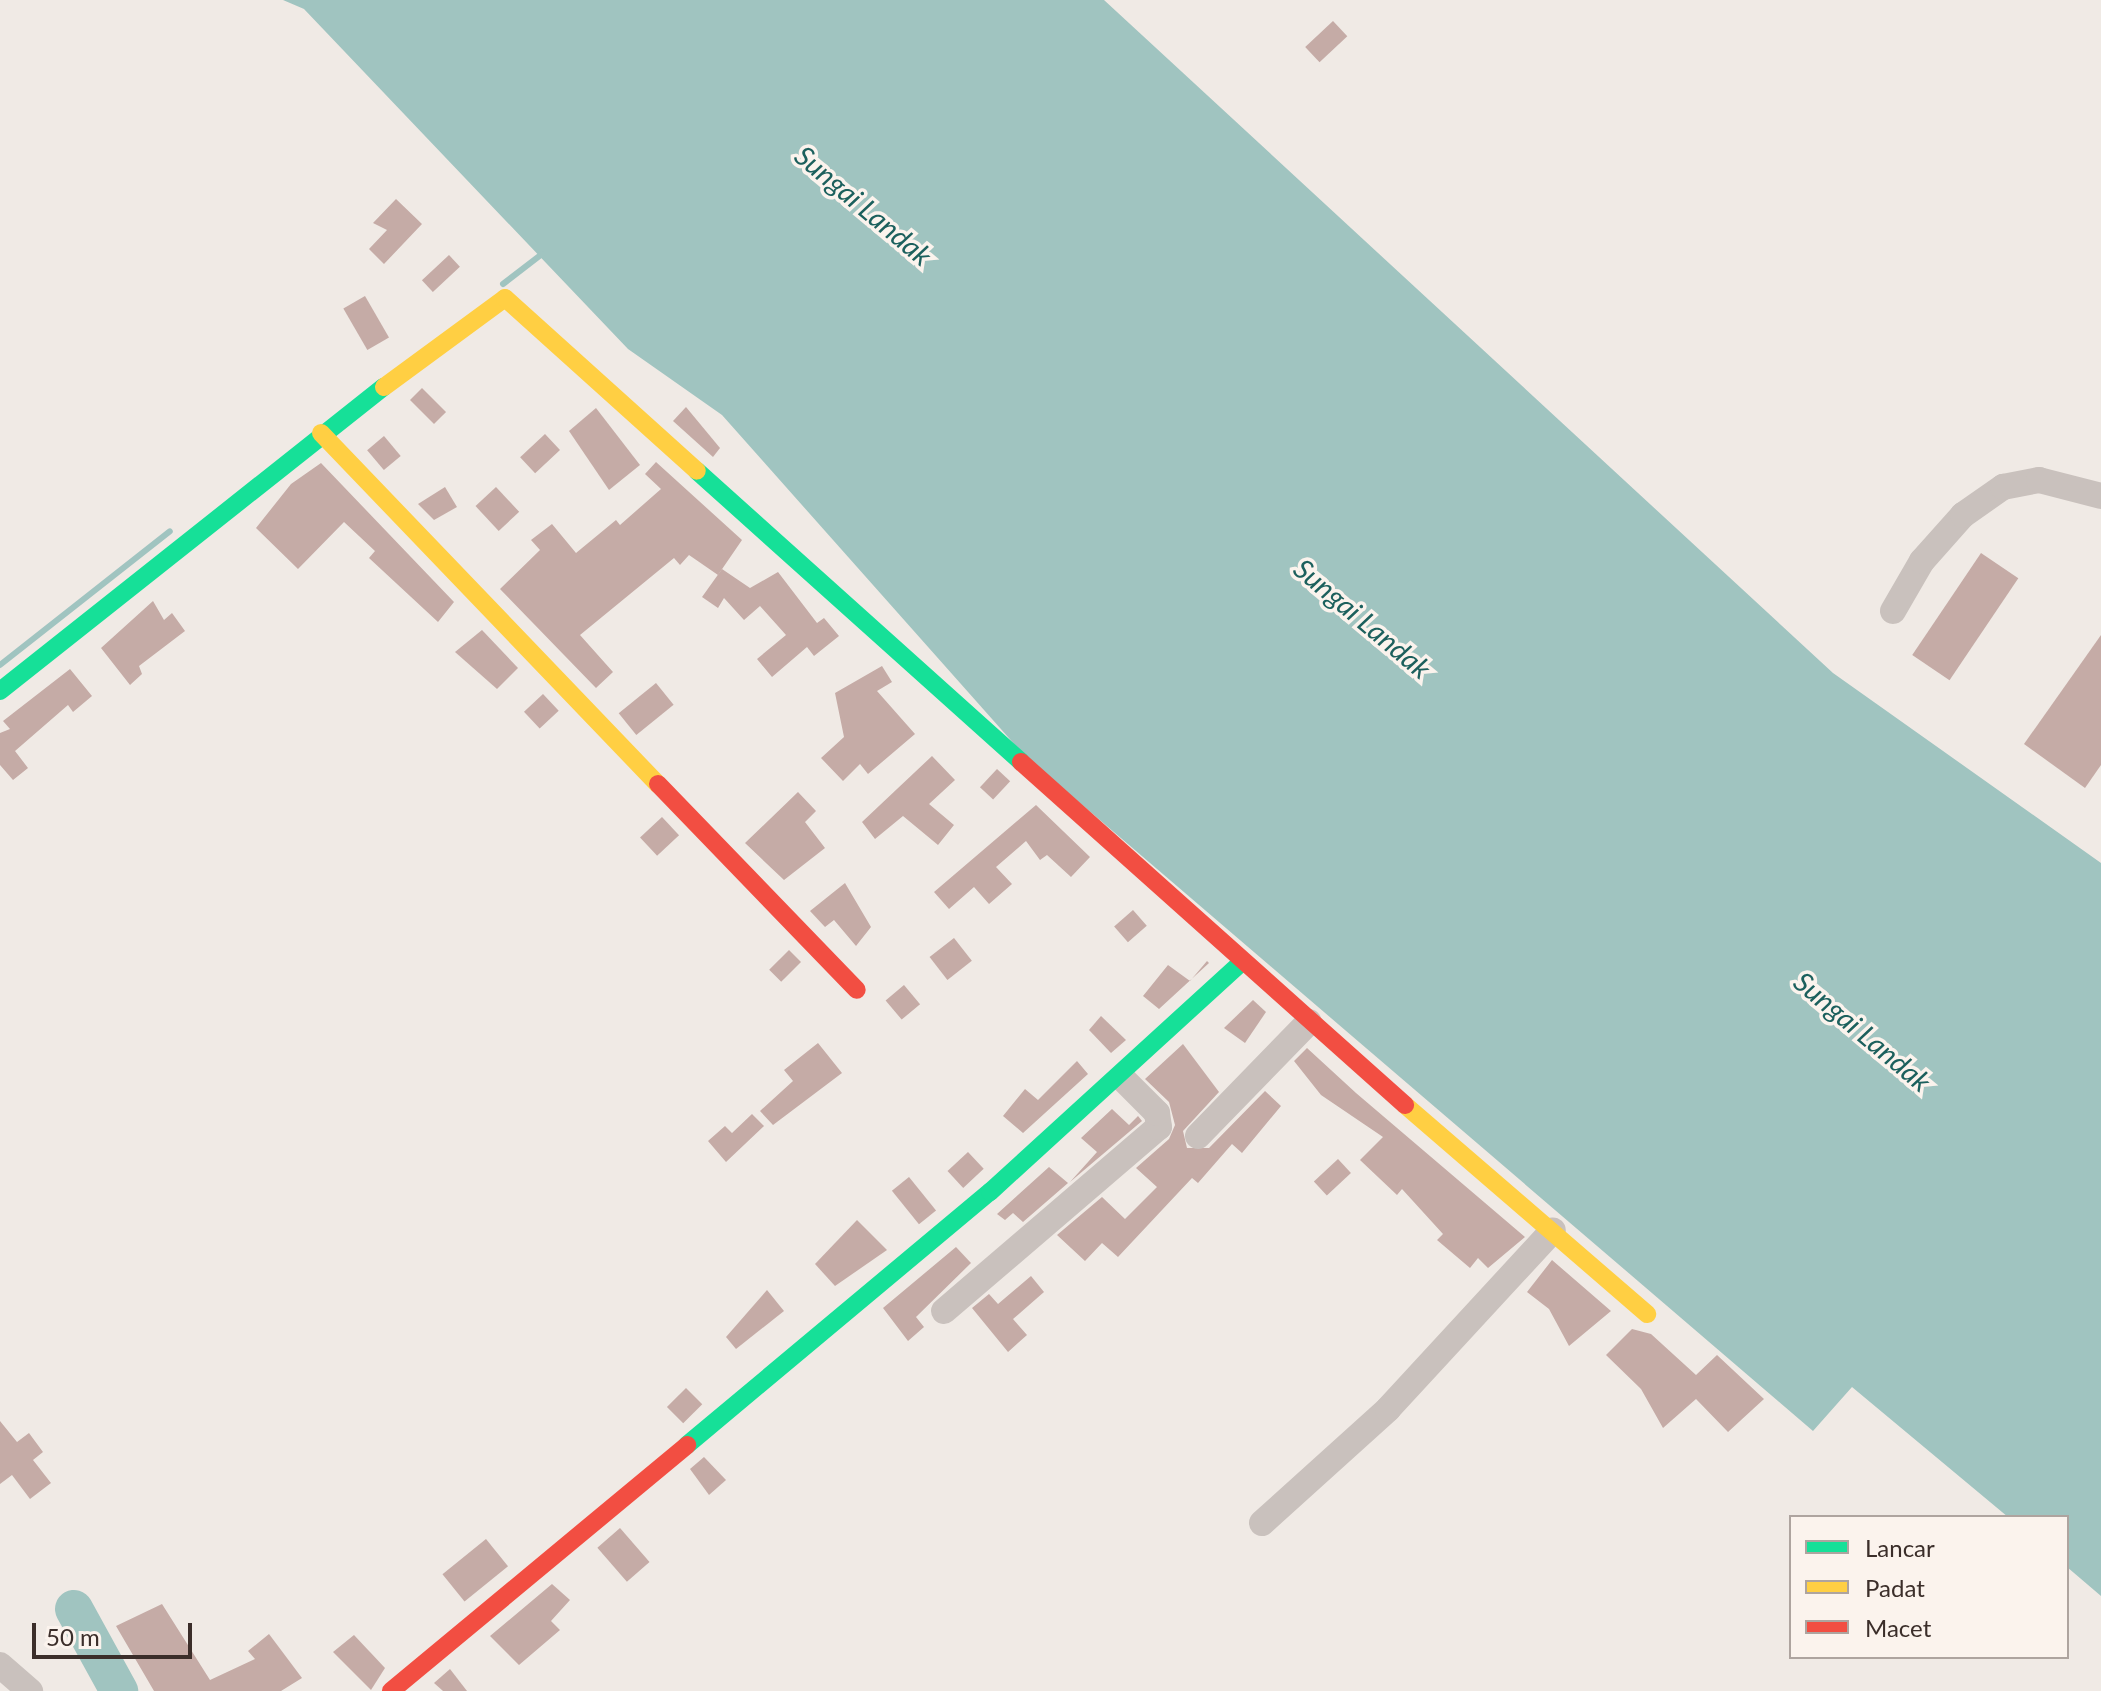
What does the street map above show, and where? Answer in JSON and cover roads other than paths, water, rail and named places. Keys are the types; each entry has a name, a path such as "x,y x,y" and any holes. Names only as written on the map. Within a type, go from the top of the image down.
{"street":[{"path":"0,691 321,433 505,298 1309,1022 1647,1314"},
{"path":"321,433 857,990"},
{"path":"1893,611 1922,561 1963,515 2003,487 2039,480 2101,496"},
{"path":"391,1691 1122,1078 1242,962"},
{"path":"1198,1136 1309,1022"},
{"path":"944,1311 1159,1127 1157,1113 1122,1078"},
{"path":"1262,1523 1388,1409 1553,1230"},
{"path":"0,1665 30,1691"}],"water":[{"name":"Sungai Landak","path":"283,0 1104,0 1833,673 2101,863 2101,1596 2069,1569 2069,1515 2006,1515 1852,1387 1813,1431 1024,755 722,415 628,349 304,9"}],"waterway":[{"path":"503,284 542,254"},
{"path":"0,665 170,531"},
{"path":"74,1609 119,1691"}]}
